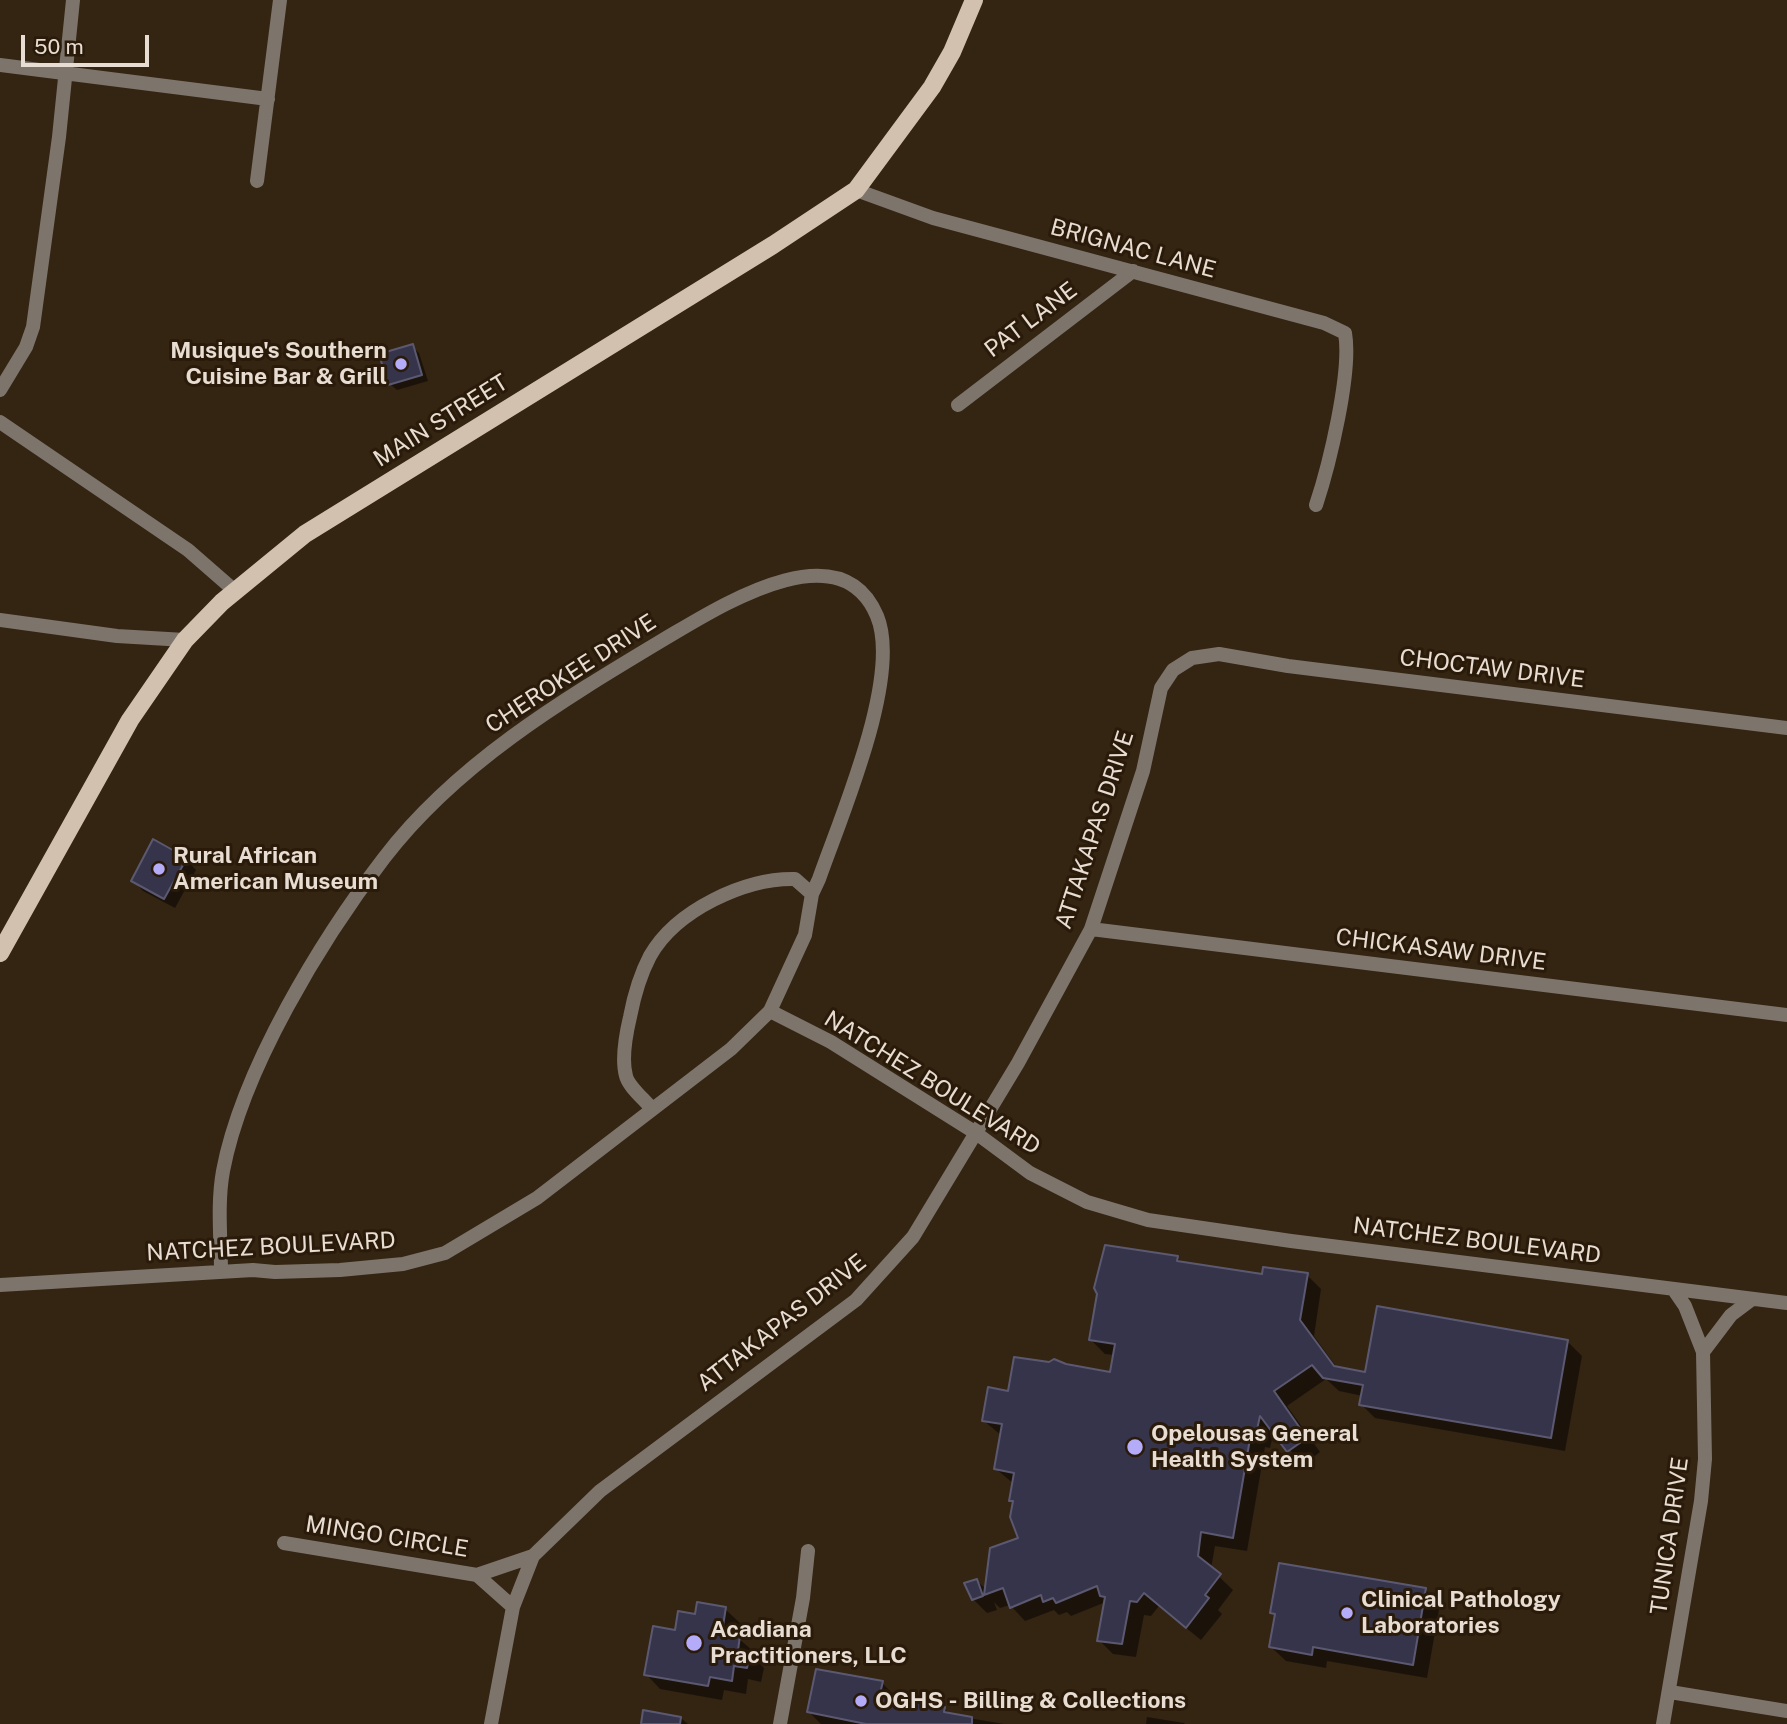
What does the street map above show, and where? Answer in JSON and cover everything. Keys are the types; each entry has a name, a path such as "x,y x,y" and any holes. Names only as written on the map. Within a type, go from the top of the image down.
{"main road":[{"name":"MAIN STREET","path":"0,953 130,720 185,640 234,591 304,534 773,245 856,190 932,87 952,52 974,0"}],"street":[{"path":"0,390 26,347 33,327 73,0"},
{"path":"257,181 280,0"},
{"path":"0,65 268,99"},
{"name":"BRIGNAC LANE","path":"856,190 933,218 1324,323 1345,333 1349,354 1327,473 1316,505"},
{"name":"PAT LANE","path":"957,405 1133,271"},
{"path":"0,422 188,550 234,591"},
{"name":"CHEROKEE DRIVE","path":"221,1272 222,1174 246,1093 315,961 361,889 393,847 414,823 476,765 579,690 726,603 765,585 807,576 828,577 848,585 866,597 877,615 885,656 873,718 820,879 812,894 805,935 770,1011"},
{"path":"0,620 117,636 185,640"},
{"name":"CHOCTAW DRIVE","path":"1192,658 1219,653 1288,666 1787,728"},
{"name":"ATTAKAPAS DRIVE","path":"491,1724 513,1607 533,1556 600,1491 864,1293 913,1237 1091,929 1143,771 1161,688 1173,670 1192,658"},
{"path":"652,1109 626,1077 626,1035 634,994 651,955 679,923 715,900 774,878 795,879 812,894"},
{"name":"CHICKASAW DRIVE","path":"1091,929 1787,1015"},
{"name":"NATCHEZ BOULEVARD","path":"0,1285 221,1272 340,1270 403,1264 445,1253 537,1198 731,1049 770,1011 831,1042 975,1133 1051,1185 1087,1202 1148,1220 1787,1303"},
{"name":"TUNICA DRIVE","path":"1663,1724 1701,1501 1705,1459 1703,1352 1685,1306 1674,1290"},
{"path":"1703,1352 1731,1315 1751,1300"},
{"name":"MINGO CIRCLE","path":"284,1543 477,1574 513,1607"},
{"path":"780,1724 808,1551"},
{"path":"477,1574 533,1556"},
{"path":"1670,1692 1787,1712"}],"building":[{"name":"Musique's Southern Cuisine Bar & Grill","path":"413,344 422,375 388,385 379,354"},
{"name":"Rural African American Museum","path":"153,839 187,858 164,899 131,881"},
{"path":"1105,1245 1178,1256 1177,1261 1262,1274 1263,1267 1308,1273 1300,1320 1334,1366 1365,1372 1377,1306 1568,1340 1551,1438 1359,1405 1363,1385 1323,1378 1312,1365 1274,1391 1307,1438 1287,1452 1260,1416 1256,1434 1251,1433 1233,1538 1201,1532 1198,1556 1221,1574 1205,1595 1209,1598 1186,1628 1144,1593 1137,1602 1130,1601 1122,1644 1097,1641 1105,1597 1100,1596 1097,1586 1056,1603 1053,1598 1043,1602 1041,1595 1010,1608 1003,1588 984,1595 990,1548 1018,1538 1010,1517 1013,1501 1009,1501 1014,1473 994,1469 1002,1424 982,1421 988,1387 1008,1391 1014,1357 1049,1362 1054,1359 1066,1364 1110,1372 1115,1344 1089,1340 1097,1294 1094,1288"},
{"name":"Clinical Pathology Laboratories","path":"1279,1563 1426,1588 1413,1665 1313,1647 1312,1655 1269,1647 1275,1614 1270,1613"},
{"path":"977,1579 983,1596 972,1600 964,1583"},
{"name":"Acadiana Practitioners, LLC","path":"697,1602 726,1607 722,1632 740,1636 738,1650 750,1652 747,1668 734,1666 732,1681 710,1677 708,1686 644,1675 653,1626 675,1630 678,1611 695,1614"},
{"name":"OGHS - Billing & Collections","path":"816,1669 883,1681 880,1694 945,1707 944,1712 972,1717 972,1724 866,1724 807,1712"},
{"path":"643,1710 681,1717 680,1724 641,1724"}],"place":[{"name":"Musique's Southern Cuisine Bar & Grill","path":"401,364"},
{"name":"Rural African American Museum","path":"159,869"},
{"name":"Opelousas General Health System","path":"1135,1447"},
{"name":"Clinical Pathology Laboratories","path":"1347,1613"},
{"name":"Acadiana Practitioners, LLC","path":"694,1643"},
{"name":"OGHS - Billing & Collections","path":"861,1701"}]}
